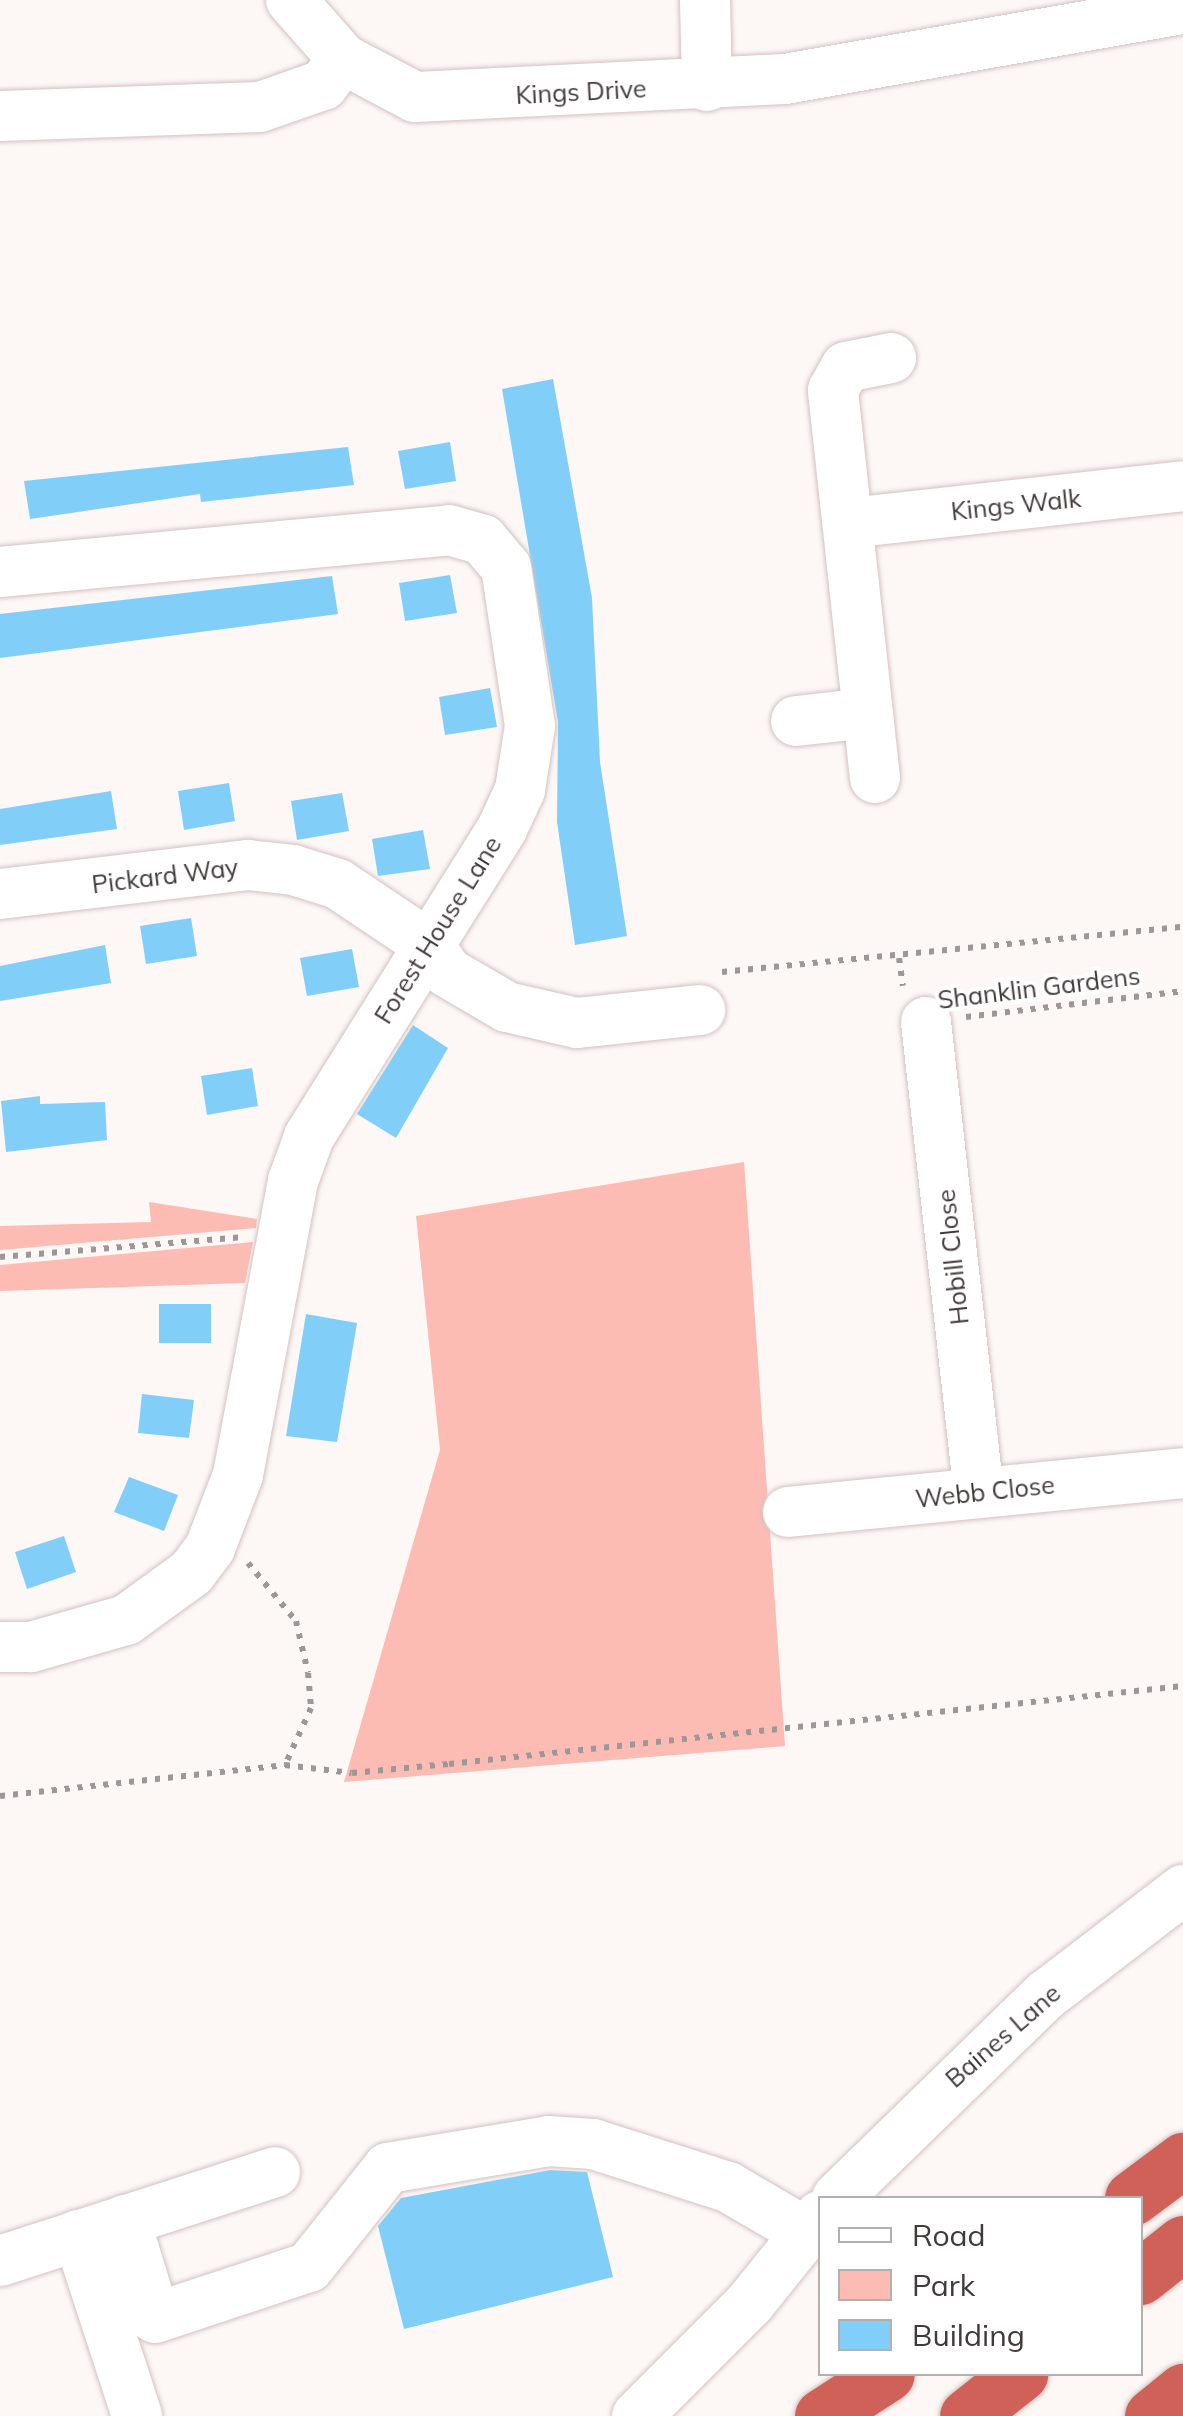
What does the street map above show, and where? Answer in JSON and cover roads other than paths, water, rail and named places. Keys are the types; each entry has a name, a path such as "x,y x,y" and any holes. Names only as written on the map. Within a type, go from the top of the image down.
{"highway":[{"path":"1135,2196 1183,2160"},
{"path":"1143,2275 1183,2243"},
{"path":"822,2416 885,2376"},
{"path":"967,2416 1017,2376"},
{"path":"1152,2416 1183,2391"}],"street":[{"path":"0,116 260,108 323,85 344,59 292,0"},
{"path":"705,0 707,86"},
{"name":"Kings Drive","path":"344,59 415,97 707,86 884,64 1183,10"},
{"path":"875,778 833,390 846,367 891,358"},
{"name":"Kings Walk","path":"848,524 1183,486"},
{"name":"Forest House Lane","path":"0,572 408,531 482,540 510,585 530,726 520,790 502,828 309,1137 282,1233 238,1475 210,1548 191,1573 126,1620 31,1647 0,1647"},
{"path":"796,722 868,713"},
{"name":"Pickard Way","path":"0,894 248,865 293,870 338,884 429,945 447,972 508,1007 576,1022 711,985"},
{"name":"Hobill Close","path":"926,1022 979,1492"},
{"name":"Webb Close","path":"788,1512 1183,1473"},
{"name":"Baines Lane","path":"841,2196 1033,2007 1183,1890"},
{"path":"124,2220 155,2318 308,2267 388,2168 549,2141 593,2144 818,2215"},
{"path":"0,2261 275,2172"},
{"name":"Baines Lane","path":"637,2416 750,2303 818,2220"},
{"path":"78,2235 137,2416"}]}
